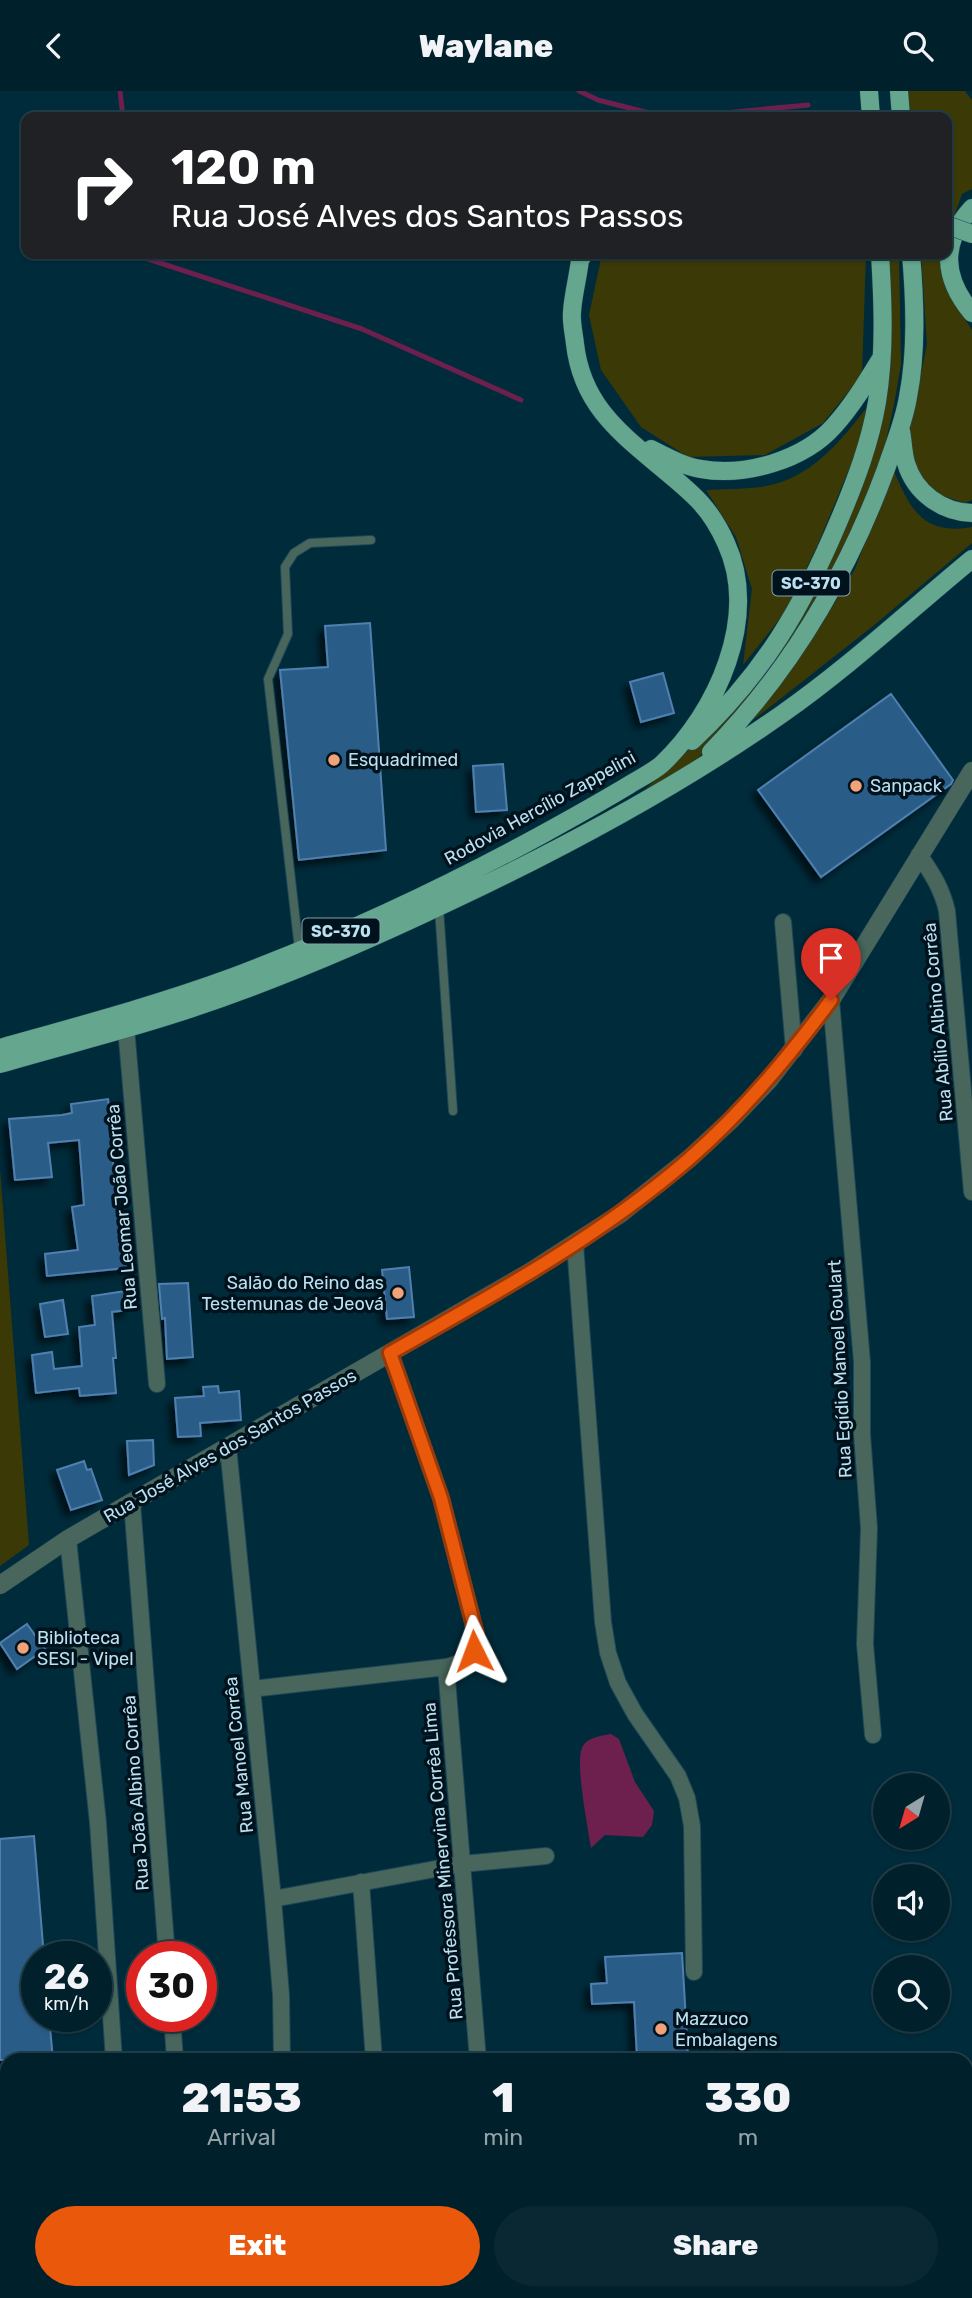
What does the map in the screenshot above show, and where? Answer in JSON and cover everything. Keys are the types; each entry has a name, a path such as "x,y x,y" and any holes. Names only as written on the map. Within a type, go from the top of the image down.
{"main road":[{"path":"869,91 871,112"},
{"path":"898,91 900,112"},
{"path":"952,238 972,208"},
{"path":"952,227 972,234"},
{"name":"Rodovia Hercílio Zappelini","path":"0,1048 233,977 416,898 498,858 599,803 661,765 691,729 717,689 735,642 736,579 728,547 703,503 618,432 597,409 576,358 571,315 581,259"},
{"name":"SC-370","path":"661,765 691,742 722,712 760,668 797,611 826,552 867,450 877,403 882,357 880,259"},
{"name":"SC-370","path":"685,776 735,726 796,648 829,597 872,505 901,427 908,397 913,360 911,259"},
{"path":"949,259 953,284 972,313"},
{"path":"618,432 672,460 701,469 727,470 761,466 786,459 810,447 833,428 882,357"},
{"path":"901,427 906,465 924,495 942,507 972,513"},
{"name":"SC-370","path":"0,1064 171,1015 324,958 439,907 582,836 737,744 810,694 972,559"}],"street":[{"name":"Rua José Alves dos Santos Passos","path":"0,1585 68,1539 575,1244 620,1214 690,1159 731,1120 794,1050 831,1000 972,771"},
{"name":"Rua Abílio Albino Corrêa","path":"919,855 935,878 947,911 967,1060 972,1192"},
{"path":"783,922 794,1050"},
{"name":"Rua Egídio Manoel Goulart","path":"831,1000 862,1362 862,1434 869,1528 865,1644 873,1735"},
{"name":"Rua Leomar João Corrêa","path":"126,1028 157,1384"},
{"path":"575,1244 603,1622 608,1653 618,1682 635,1714 678,1776 687,1798 692,1826 694,1972"},
{"path":"252,1689 446,1667 466,1659 474,1651 476,1634 441,1498 390,1353"},
{"name":"Rua Manoel Corrêa","path":"228,1447 273,1899 281,1995 282,2053"},
{"name":"Rua João Albino Corrêa","path":"132,1502 166,1941"},
{"path":"68,1539 98,1823 114,2053"},
{"name":"Rua Professora Minervina Corrêa Lima","path":"446,1667 477,2053"},
{"path":"273,1899 462,1864 546,1856"},
{"path":"361,1882 373,2053"},
{"path":"173,2032 175,2053"}],"lane":[{"path":"299,949 268,679 288,634 285,567 294,553 310,543 371,540"},
{"path":"439,907 453,1111"}],"shaded area":[{"path":"907,91 965,91 972,100 972,189 962,194 952,223 952,112 909,112"},
{"path":"601,259 866,259 862,375 823,423 765,455 688,457 641,427 601,370 589,315"},
{"path":"886,259 899,259 901,364 894,405 883,454 842,559 771,675 705,752 673,779 642,792 726,716 862,479"},
{"path":"921,259 942,259 946,290 972,330 972,500 965,503 940,495 918,474 908,438 927,344"},
{"path":"868,406 854,457 818,544 786,611 743,665 752,589 736,537 706,490 761,487 794,476 809,468 835,446"},
{"path":"893,469 906,496 920,516 941,527 972,527 972,543 873,626 752,721 822,624 855,569"},
{"path":"0,1170 29,1545 0,1566"},
{"path":"611,1734 619,1739 635,1782 654,1811 652,1825 643,1837 605,1835 591,1848 580,1756 587,1741"}],"building":[{"name":"Esquadrimed","path":"370,623 386,850 299,860 280,670 328,667 325,626"},
{"path":"663,673 674,713 641,722 630,682"},
{"name":"Sanpack","path":"891,694 953,780 821,877 758,790"},
{"path":"503,764 507,810 476,812 473,766"},
{"path":"108,1099 116,1198 126,1268 47,1276 45,1254 78,1250 72,1207 84,1205 79,1140 48,1143 52,1177 15,1180 9,1119 72,1113 71,1104"},
{"name":"Salão do Reino das Testemunas de Jeová","path":"409,1267 414,1317 387,1319 382,1270"},
{"path":"188,1283 193,1357 167,1359 165,1318 162,1319 159,1284"},
{"path":"126,1291 129,1310 112,1312 116,1393 80,1396 79,1388 36,1393 32,1355 52,1352 54,1369 82,1366 79,1327 95,1325 92,1296"},
{"path":"63,1300 68,1334 45,1337 40,1304"},
{"path":"218,1386 219,1393 239,1391 241,1420 200,1423 201,1436 178,1437 175,1398 204,1396 203,1387"},
{"path":"153,1440 154,1465 129,1475 127,1441"},
{"path":"84,1461 87,1470 91,1469 102,1500 71,1510 57,1470"},
{"name":"Biblioteca SESI - Vipel","path":"27,1624 45,1649 17,1669 0,1643"},
{"path":"34,1836 43,1941 21,1941 21,2032 50,2032 52,2053 0,2053 0,1839"},
{"name":"Mazzuco Embalagens","path":"682,1953 688,2053 637,2053 634,2002 592,2004 591,1984 607,1983 605,1957"}],"waterway":[{"path":"120,91 122,112"},
{"path":"579,91 598,100 645,112"},
{"path":"734,112 808,105"},
{"path":"148,259 362,329 521,400"}],"place":[{"name":"Esquadrimed","path":"334,760"},
{"name":"Sanpack","path":"856,786"},
{"name":"Salão do Reino das Testemunas de Jeová","path":"398,1293"},
{"name":"Biblioteca SESI - Vipel","path":"23,1648"},
{"name":"Mazzuco Embalagens","path":"661,2029"}],"route":[{"path":"474,1651 476,1634 441,1498 390,1353 595,1232 654,1188 690,1159 769,1080 831,1000"}]}
